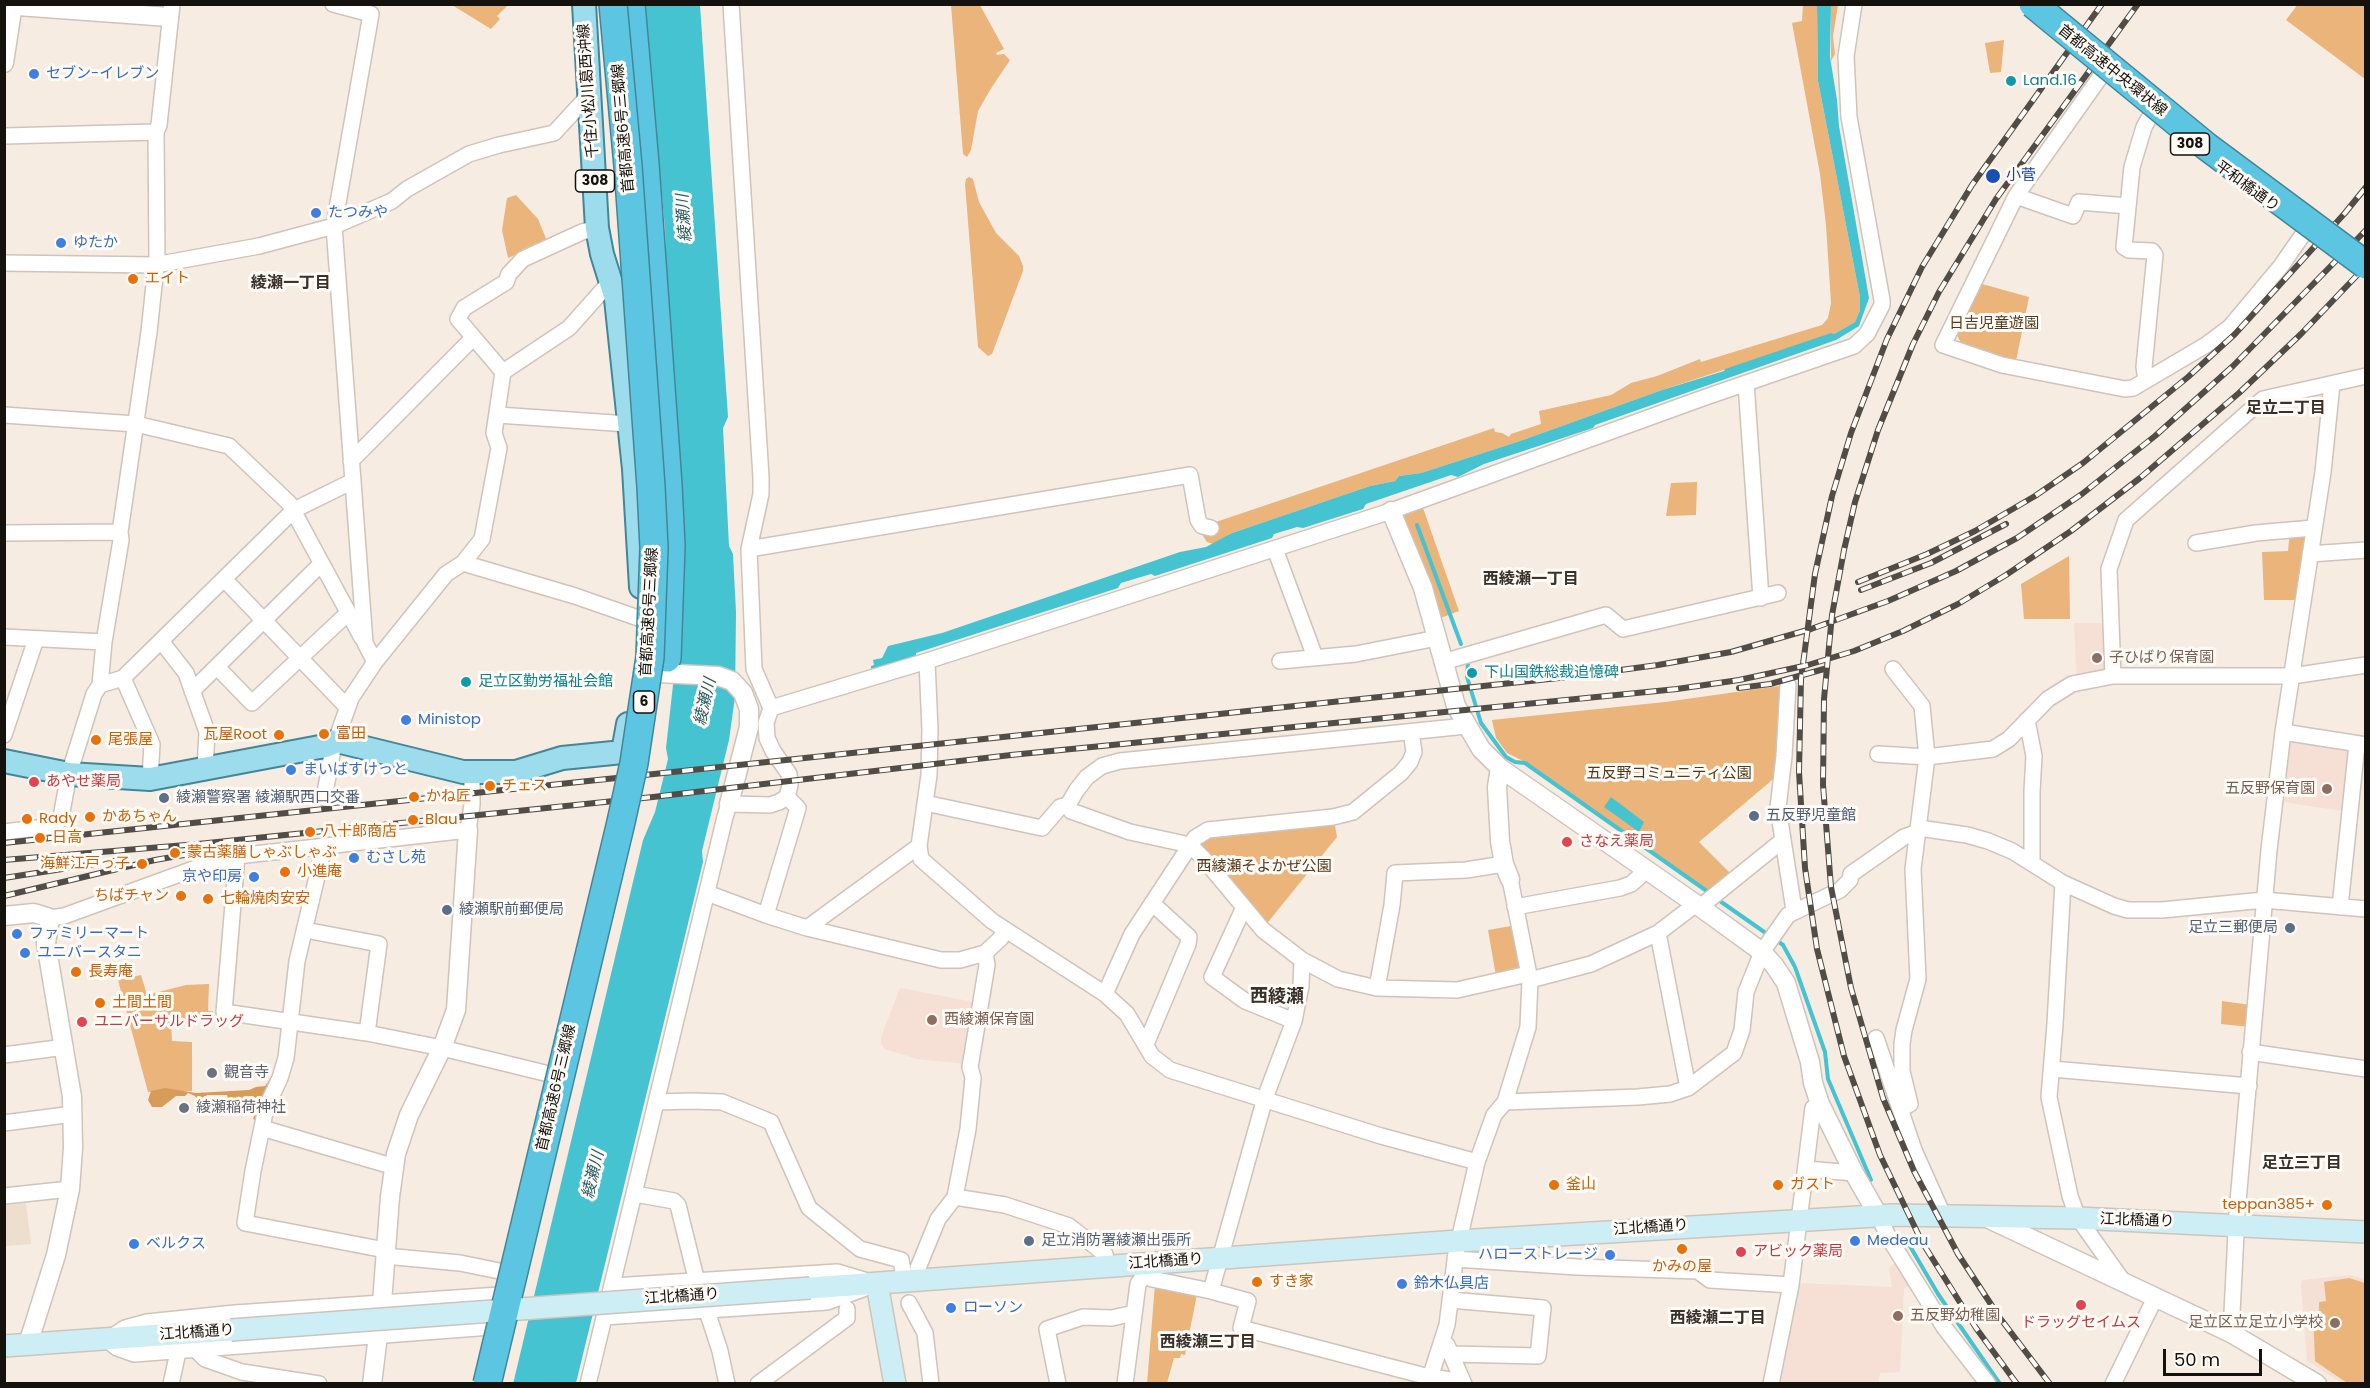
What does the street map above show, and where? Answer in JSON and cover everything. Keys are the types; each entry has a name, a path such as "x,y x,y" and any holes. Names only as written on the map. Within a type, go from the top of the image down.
{"highway":[{"name":"首都高速6号三郷線","path":"487,1383 623,813 644,710 650,657 654,558 651,487 614,4"},
{"name":"首都高速6号三郷線","path":"505,1383 639,826 654,753 667,658 671,546 668,485 631,4"},
{"name":"首都高速中央環状線","path":"2033,4 2206,146 2366,265"},
{"name":"首都高速中央環状線","path":"2057,4 2212,130 2366,245"}],"main road":[{"name":"千住小松川葛西沖線","path":"584,4 597,228 616,299 639,531 641,620 636,673 623,752"},
{"name":"平和橋通り","path":"2021,4 2202,154 2366,275"},
{"name":"平和橋通り","path":"2047,4 2207,136 2366,254"},
{"path":"4,761 69,774 150,779 325,746 337,741 463,772 516,772 562,758 623,752"},
{"name":"江北橋通り","path":"4,1346 810,1288 911,1284 1107,1266 1143,1269 1220,1258 1456,1250 1800,1219 1878,1215 2078,1218 2366,1232"},
{"path":"877,1284 895,1383"}],"street":[{"path":"333,4 371,14 334,226 365,643"},
{"path":"731,4 761,477 761,494 749,549 754,669 771,708 766,723 767,738 789,774 790,785 787,797"},
{"path":"771,708 927,661 1391,511 1854,346 1868,334 1882,305 1850,125 1846,56 1854,4"},
{"path":"4,5 171,11 159,125 156,132 157,257 154,265 149,332 104,642 100,685 94,694 69,774 61,817 58,822 53,826 4,832"},
{"path":"4,63 13,5"},
{"path":"2103,73 2016,196 1943,345 2002,365 2125,389 2133,388 2206,345 2230,327 2306,230"},
{"path":"4,263 154,265 259,246 334,226 392,201 407,189 469,154 554,133 590,94"},
{"path":"2146,380 2144,368 2155,255 2152,251 2129,250 2124,247 2132,167 2144,127 2152,113"},
{"path":"4,136 156,132"},
{"path":"2016,196 2073,216 2079,201 2128,206"},
{"path":"324,798 333,749 347,706 375,662 446,574 463,563 482,539 500,448 494,433 503,372 458,319 464,308 506,282 508,274 523,259 582,232 597,228"},
{"path":"503,372 568,328 610,282"},
{"path":"351,461 473,338"},
{"path":"2113,676 2109,569 2126,520 2263,399 2366,376"},
{"path":"1746,383 1761,598"},
{"path":"2231,1333 2236,1225 2264,900 2283,732 2323,472 2332,384"},
{"path":"4,415 136,424 229,446 278,490 294,510 375,662"},
{"path":"498,416 628,424 651,442 659,466 664,572 659,673 621,862 616,870 598,867"},
{"path":"749,549 1190,475 1200,524 1211,528"},
{"path":"100,685 123,678 294,510 353,481"},
{"path":"1391,511 1423,588 1455,706 1481,749 1500,768 1762,952 1786,983 1820,1104 1854,1173 1889,1238 1944,1327 1988,1383"},
{"path":"2196,543 2256,533 2313,528"},
{"path":"4,533 120,532"},
{"path":"1275,549 1315,657"},
{"path":"2310,554 2366,550"},
{"path":"463,563 575,596 641,620"},
{"path":"192,691 321,564"},
{"path":"224,579 347,706"},
{"path":"1443,662 1606,615 1623,629 1778,593"},
{"path":"217,667 252,703 348,613"},
{"path":"4,637 104,642"},
{"path":"1280,661 1356,654 1437,638"},
{"path":"4,735 36,639"},
{"path":"161,641 186,673 207,732 204,769"},
{"path":"927,661 929,775 919,846 921,859 1004,929 1105,994 1127,1014 1152,1056 1170,1070 1381,1136 1477,1162"},
{"path":"1878,754 1927,757 1994,749 2009,739 2048,699 2072,684 2113,676 2292,676 2366,665"},
{"path":"1893,669 1922,706 1927,757 1913,868 1918,980 1902,1044 1902,1071 1911,1104 1900,1108"},
{"path":"588,1383 614,1286 707,893 749,727 749,709 743,693 732,681 718,676 659,673"},
{"path":"123,678 152,744 150,779"},
{"path":"1788,685 1778,808 1794,910"},
{"path":"2027,720 2034,756 2032,863"},
{"path":"925,803 1042,828 1060,807 1068,805 1076,790 1087,777 1102,766 1120,761 1466,726"},
{"path":"1105,994 1132,934 1195,838 1208,830 1333,817 1353,812 1401,773 1410,762 1414,752 1411,732"},
{"path":"2283,732 2361,744 2340,908"},
{"path":"477,1383 623,752"},
{"path":"1430,1380 1447,1348 1456,1250 1477,1162 1494,1115 1505,1102 1528,1028 1529,977 1500,841 1497,787 1500,768"},
{"path":"372,1383 396,1154 409,1115 442,1048 456,1010 468,830 472,805 472,772"},
{"path":"729,804 770,805 787,797"},
{"path":"766,915 798,808 787,797"},
{"path":"1068,805 1071,812 1130,832 1190,845 1263,930 1302,960 1338,979 1377,988 1457,990 1591,964 1658,933 1783,840"},
{"path":"4,916 34,913 50,918 64,916 210,863 237,856 468,830"},
{"path":"1505,1102 1638,1097 1670,1094 1688,1088 1734,1053 1742,1030 1746,992 1762,952 1788,915 1794,910 1840,890 1850,880 1851,874 1904,837 1918,830 1967,835 1988,841 2032,863 2063,883 2128,910 2162,910 2264,900 2366,909"},
{"path":"807,928 919,846"},
{"path":"324,847 293,983 286,1058 280,1078 266,1108 245,1223 385,1253 504,1272"},
{"path":"237,856 224,1012 291,1020 367,1033 442,1048 549,1074"},
{"path":"1515,908 1620,888 1631,884 1647,870"},
{"path":"1377,988 1392,905 1395,873 1507,871"},
{"path":"2063,883 2049,1097 2070,1196 2078,1218 2125,1284"},
{"path":"707,893 807,928 941,960 960,960 985,953 1001,938 1004,929"},
{"path":"1146,1044 1189,937 1152,903"},
{"path":"1244,907 1212,977 1245,1001 1294,1021"},
{"path":"28,1344 56,1255 70,1189 73,1148 73,1114 65,1047 46,944 50,918"},
{"path":"304,930 379,944 367,1033"},
{"path":"1658,933 1688,1088"},
{"path":"911,1284 938,1218 955,1197 968,1129 973,1078 970,1066 987,964 985,953"},
{"path":"1211,1291 1265,1098 1294,1021 1301,986 1302,960"},
{"path":"1876,1038 1914,1150 1943,1215"},
{"path":"4,1055 65,1047"},
{"path":"2250,1052 2366,1069"},
{"path":"2052,1069 2249,1086"},
{"path":"657,1102 722,1102 771,1122 809,1208 860,1249 901,1260 911,1284 925,1333 931,1383"},
{"path":"1771,1383 1791,1285 1813,1108 1820,1104"},
{"path":"4,1123 73,1114"},
{"path":"262,1128 395,1167"},
{"path":"1806,1169 1854,1173"},
{"path":"4,1196 70,1189"},
{"path":"635,1194 674,1201 678,1204 697,1282"},
{"path":"955,1197 1005,1205 1069,1226 1105,1254 1107,1266"},
{"path":"1981,1215 2231,1333 2317,1383"},
{"path":"1456,1250 1577,1268 1698,1271 1710,1280 1791,1285"},
{"path":"1125,1383 1138,1284 1143,1269 1152,1279 1248,1301 1241,1328 1430,1380 1463,1383 1447,1348"},
{"path":"614,1286 837,1272 877,1284"},
{"path":"604,1317 827,1302 877,1284"},
{"path":"634,1286 628,1288 623,1300 625,1307 636,1315"},
{"path":"491,1327 134,1354 117,1348 107,1340 125,1328 147,1322 235,1313 499,1295"},
{"path":"2113,1383 2155,1298"},
{"path":"1447,1348 1538,1356 1543,1308 1450,1300"},
{"path":"758,1383 847,1318 847,1309"},
{"path":"707,1311 720,1351 727,1383"},
{"path":"1058,1383 1047,1329 1083,1317 1112,1318 1134,1313"},
{"path":"197,1351 205,1359 242,1372 319,1383"},
{"path":"171,1383 178,1352"}],"shaded area":[{"path":"2074,623 2108,623 2111,675 2077,682"},
{"path":"2284,733 2356,744 2349,812 2277,801"},
{"name":"西綾瀬保育園","path":"900,988 979,1003 969,1064 917,1059 885,1049 881,1044 881,1037"},
{"path":"275,1077 258,1121 253,1119 258,1106 255,1098 251,1096 234,1105 230,1105 227,1095 207,1095 203,1099 197,1099 188,1093 185,1096 176,1096 162,1107 152,1107 148,1100 151,1091 165,1088 196,1093 249,1090 265,1086 271,1078"},
{"path":"26,1203 31,1244 5,1246 5,1205"},
{"path":"1898,1260 1911,1285 1904,1289 1900,1372 1880,1373 1878,1383 1780,1384 1798,1283 1892,1287 1889,1268"},
{"name":"足立区立足立小学校","path":"2350,1275 2365,1279 2365,1383 2342,1383 2307,1361 2302,1280"}],"green space":[{"path":"2298,4 2365,5 2365,79 2286,20"},
{"path":"452,5 508,5 497,16 500,19 491,29"},
{"path":"951,5 980,5 1004,49 996,53 997,55 1004,54 1010,60 978,111 971,150 967,157 963,154"},
{"path":"1803,5 1817,5 1818,81 1860,297 1860,310 1855,322 1834,334 1662,390 1520,441 1421,473 1399,476 1395,481 1370,486 1232,533 1213,544 1207,542 1203,536 1204,530 1210,524 1494,428 1495,432 1509,437 1511,434 1541,424 1539,411 1611,395 1631,383 1657,376 1700,359 1701,362 1822,325 1828,318 1831,303 1826,225 1820,174 1792,23 1802,21"},
{"path":"1831,5 1838,5 1833,36 1835,54 1831,61"},
{"path":"2004,40 2001,72 1990,73 1985,43"},
{"path":"969,177 973,179 979,202 996,233 1019,256 1023,266 992,354 988,356 978,347 965,184"},
{"path":"516,195 538,219 547,241 508,258 502,230 507,198"},
{"name":"日吉児童遊園","path":"1982,284 2029,297 2016,361 1961,343 1957,335"},
{"path":"1697,482 1696,515 1666,516 1671,483"},
{"path":"1423,508 1459,611 1438,619 1398,514"},
{"path":"2312,529 2303,600 2264,600 2262,552 2288,551 2290,531"},
{"path":"2069,556 2070,619 2024,619 2021,584"},
{"name":"五反野コミュニティ公園","path":"1786,685 1778,775 1699,842 1733,876 1711,895 1525,762 1507,753 1496,738 1492,720 1665,702"},
{"name":"西綾瀬そよかぜ公園","path":"1334,820 1337,837 1264,927 1195,843 1210,832"},
{"path":"1511,926 1520,971 1496,976 1488,930"},
{"path":"141,975 147,995 186,985 209,984 208,1011 213,1011 213,1019 171,1019 172,1041 192,1042 192,1091 148,1092 118,980"},
{"path":"2222,1001 2251,1005 2250,1027 2221,1024"},
{"name":"足立区立足立小学校","path":"2349,1278 2365,1283 2365,1383 2347,1383 2315,1361 2313,1313 2319,1312 2319,1302 2326,1301 2324,1282"},
{"path":"1155,1284 1197,1294 1185,1355 1181,1354 1180,1358 1174,1358 1167,1383 1147,1384"}],"water":[{"name":"綾瀬川","path":"645,5 700,5 728,417 723,428 729,546 733,554 736,612 735,697 729,740 702,851 703,862 576,1383 513,1384 643,840 655,812 668,759 666,748 673,685 677,580 665,229"},
{"path":"1817,5 1831,5 1830,57 1839,126 1869,298 1859,326 1836,340 1595,425 1593,428 1484,464 1458,477 1451,475 1366,504 1363,509 1303,528 1297,527 1274,534 1272,538 1155,576 1151,574 1121,583 1118,588 916,653 916,657 871,669 874,665 873,660 882,658 888,646 942,633 1180,552 1206,547 1232,533 1370,486 1395,481 1399,476 1421,473 1520,441 1662,390 1724,371 1831,333 1834,334 1855,322 1860,310 1860,297 1818,81"},
{"path":"1611,797 1644,822 1639,832 1604,807"}],"waterway":[{"path":"1417,525 1461,644"},
{"path":"1468,662 1467,677 1481,723 1506,757 1515,762 1525,763 1711,894"},
{"path":"1717,899 1770,936"},
{"path":"1776,940 1783,945 1795,967 1825,1052 1828,1079 1871,1180"},
{"path":"1907,1241 1938,1294 2000,1384"}],"railway":[{"path":"2017,1384 1976,1328 1922,1242 1880,1155 1844,1056 1817,949 1805,868 1799,772 1801,679 1815,574 1832,496 1851,433 1887,339 1922,267 1972,185 2102,4"},
{"path":"2050,1384 2000,1318 1958,1254 1914,1171 1883,1098 1851,988 1831,887 1823,785 1824,699 1832,615 1855,502 1878,430 1913,344 1939,292 1996,199 2138,4"},
{"path":"1858,582 1927,554 1975,531 2035,496 2083,463 2188,377 2235,334 2366,187"},
{"path":"4,843 1568,677 1731,652 1811,629 1888,601 1956,571 2017,538 2082,494 2155,436 2233,366 2366,230"},
{"path":"4,860 198,844 653,797 1011,755 1677,689 1739,680 1808,665 1854,651 1903,631 1958,604 2071,531 2140,478 2239,393 2301,334 2366,266"},
{"path":"1861,590 1931,563 2006,524"},
{"path":"1739,688 1770,684 1824,669"},
{"path":"4,896 155,860 201,852"},
{"path":"4,878 120,860"}],"place":[{"name":"セブン-イレブン","path":"34,74"},
{"name":"Land.16","path":"2011,81"},
{"name":"小菅","path":"1993,176"},
{"name":"たつみや","path":"316,213"},
{"name":"ゆたか","path":"61,243"},
{"name":"エイト","path":"133,279"},
{"name":"子ひばり保育園","path":"2097,658"},
{"name":"下山国鉄総裁追憶碑","path":"1472,673"},
{"name":"足立区勤労福祉会館","path":"466,682"},
{"name":"Ministop","path":"406,720"},
{"name":"富田","path":"324,734"},
{"name":"瓦屋Root","path":"279,735"},
{"name":"尾張屋","path":"96,740"},
{"name":"まいばすけっと","path":"291,770"},
{"name":"あやせ薬局","path":"34,782"},
{"name":"チェス","path":"490,786"},
{"name":"五反野保育園","path":"2327,789"},
{"name":"かね匠","path":"414,797"},
{"name":"綾瀬警察署 綾瀬駅西口交番","path":"164,798"},
{"name":"五反野児童館","path":"1754,816"},
{"name":"かあちゃん","path":"90,817"},
{"name":"Rady","path":"27,819"},
{"name":"Blau","path":"413,820"},
{"name":"八十郎商店","path":"310,832"},
{"name":"日高","path":"40,838"},
{"name":"さなえ薬局","path":"1567,842"},
{"name":"蒙古薬膳しゃぶしゃぶ","path":"175,853"},
{"name":"むさし苑","path":"354,858"},
{"name":"海鮮江戸っ子","path":"142,864"},
{"name":"小進庵","path":"285,872"},
{"name":"京や印房","path":"254,877"},
{"name":"ちばチャン","path":"181,896"},
{"name":"七輪焼肉安安","path":"208,899"},
{"name":"綾瀬駅前郵便局","path":"447,910"},
{"name":"足立三郵便局","path":"2290,928"},
{"name":"ファミリーマート","path":"17,934"},
{"name":"ユニバースタニ","path":"25,953"},
{"name":"長寿庵","path":"76,972"},
{"name":"土間土間","path":"100,1003"},
{"name":"西綾瀬保育園","path":"932,1020"},
{"name":"ユニバーサルドラッグ","path":"82,1022"},
{"name":"觀音寺","path":"212,1073"},
{"name":"綾瀬稲荷神社","path":"184,1108"},
{"name":"釜山","path":"1554,1185"},
{"name":"ガスト","path":"1778,1185"},
{"name":"teppan385+","path":"2327,1205"},
{"name":"足立消防署綾瀬出張所","path":"1029,1241"},
{"name":"Medeau","path":"1855,1241"},
{"name":"ベルクス","path":"134,1244"},
{"name":"かみの屋","path":"1682,1249"},
{"name":"アビック薬局","path":"1741,1252"},
{"name":"ハローストレージ","path":"1610,1255"},
{"name":"すき家","path":"1257,1282"},
{"name":"鈴木仏具店","path":"1402,1284"},
{"name":"ドラッグセイムス","path":"2081,1305"},
{"name":"ローソン","path":"951,1308"},
{"name":"五反野幼稚園","path":"1898,1316"},
{"name":"足立区立足立小学校","path":"2335,1323"}],"district":[{"name":"綾瀬一丁目","path":"291,284"},
{"name":"足立二丁目","path":"2286,409"},
{"name":"西綾瀬一丁目","path":"1531,580"},
{"name":"西綾瀬","path":"1277,997"},
{"name":"足立三丁目","path":"2302,1164"},
{"name":"西綾瀬二丁目","path":"1718,1319"},
{"name":"西綾瀬三丁目","path":"1208,1343"}]}
